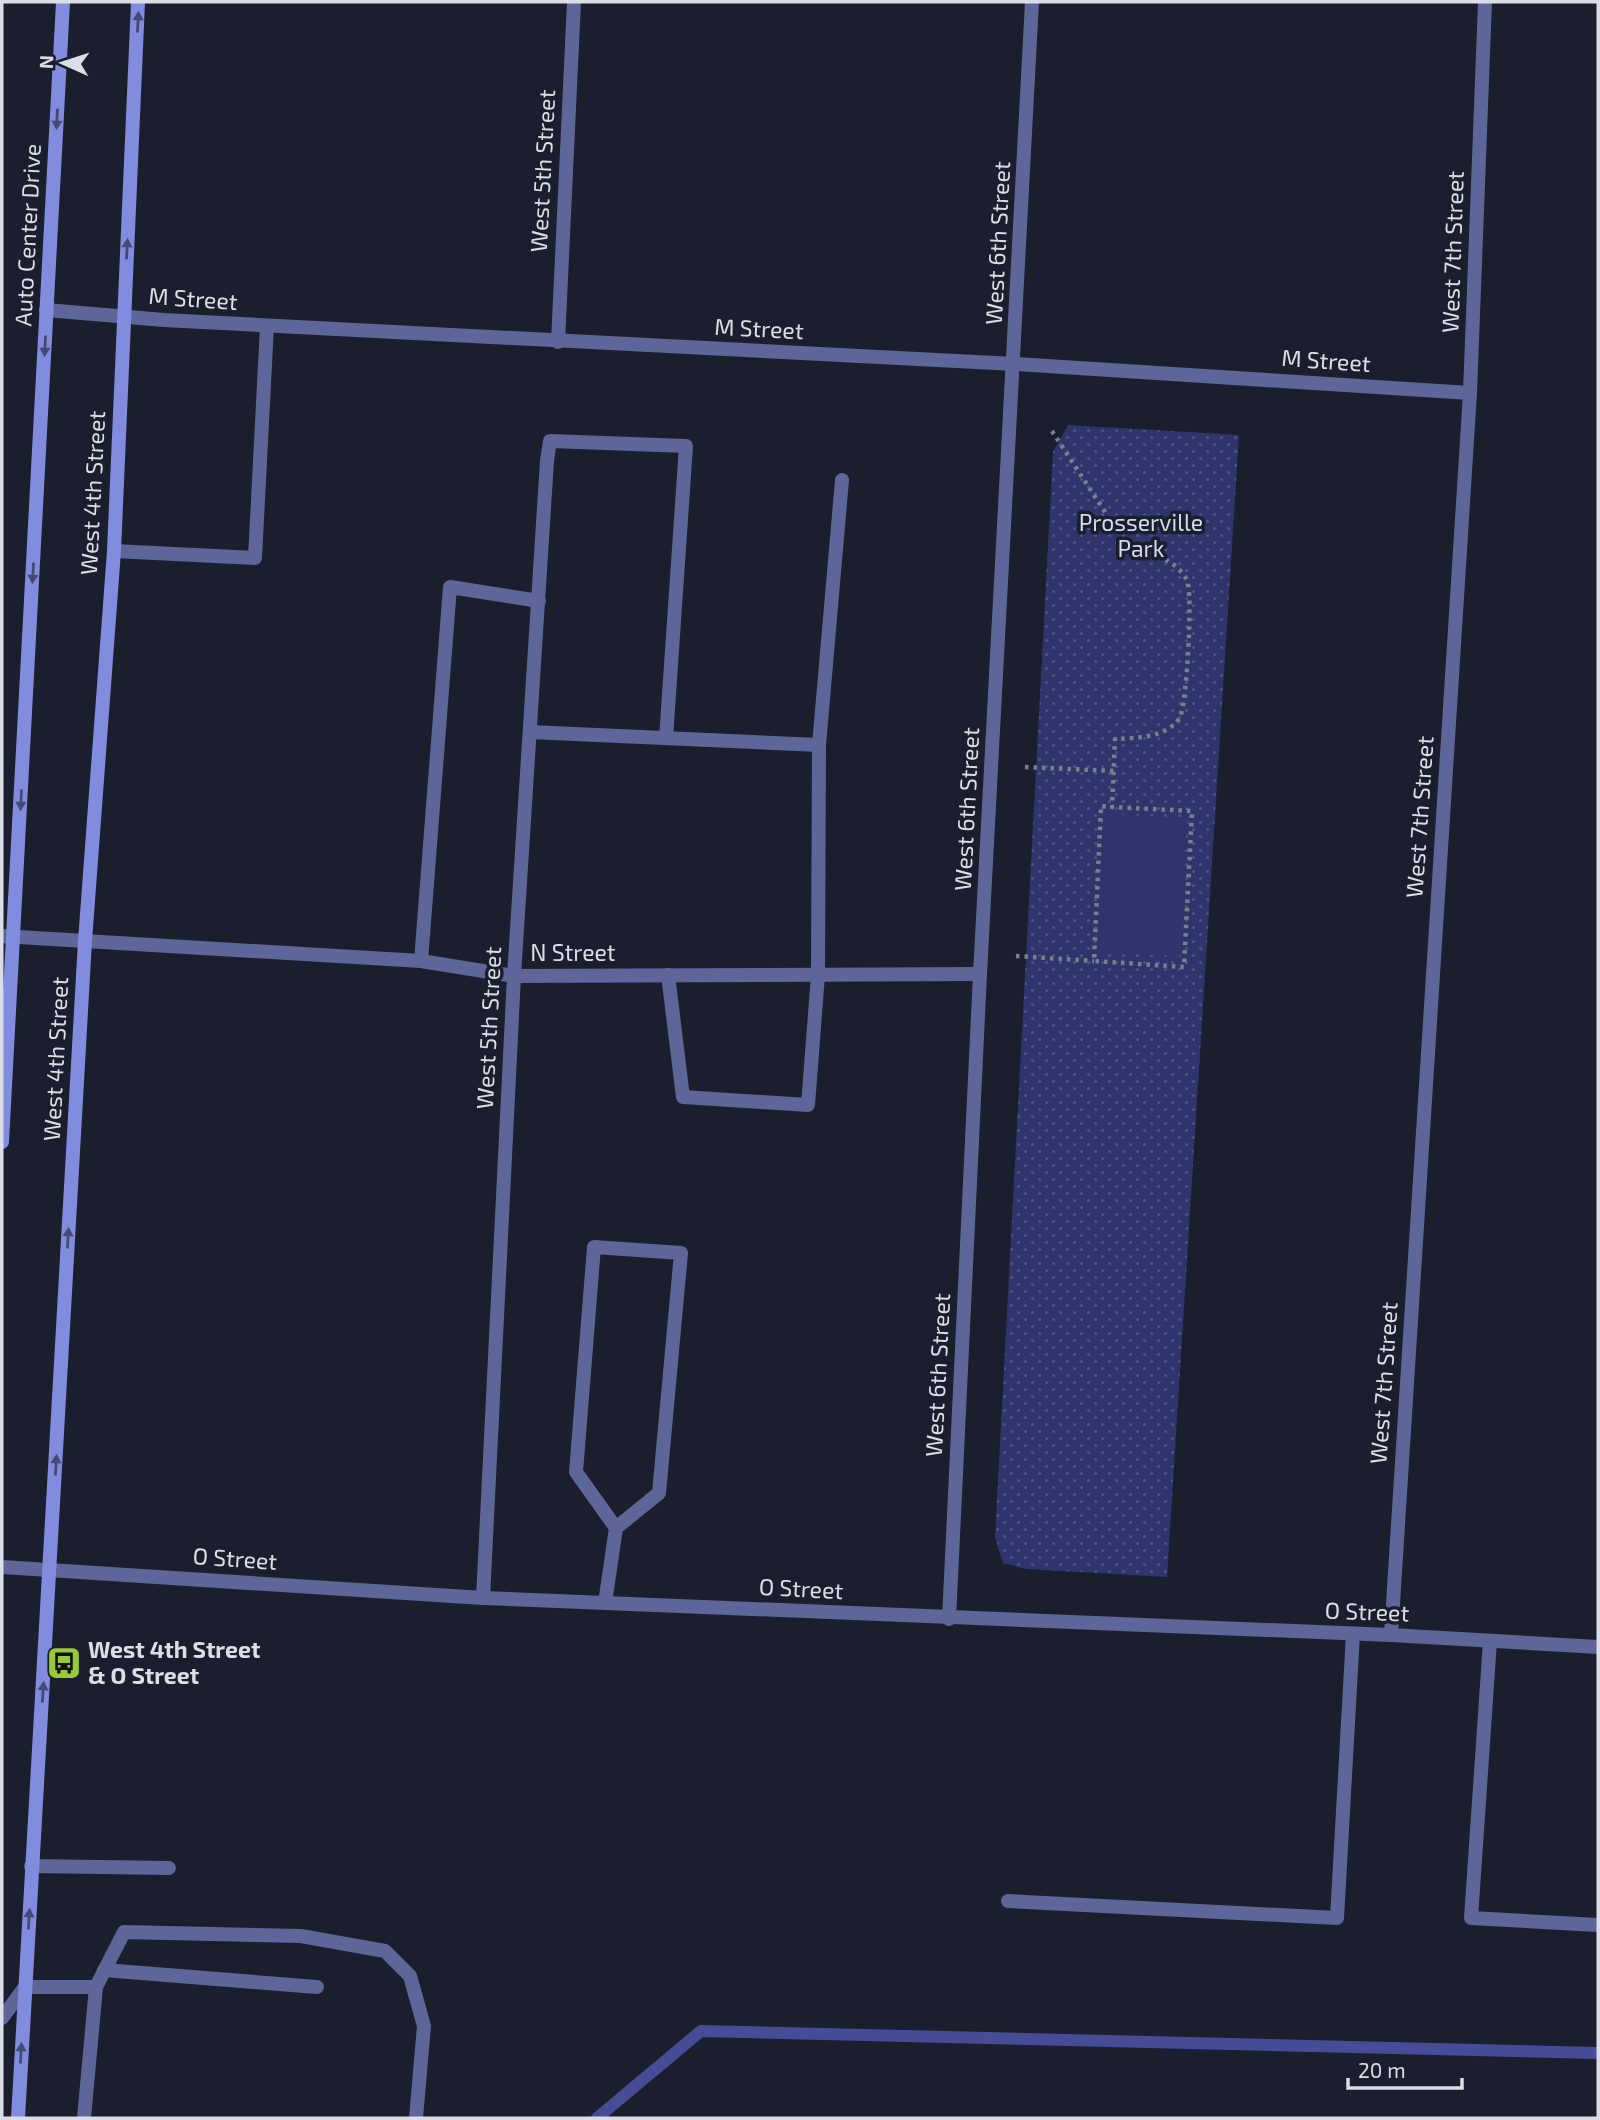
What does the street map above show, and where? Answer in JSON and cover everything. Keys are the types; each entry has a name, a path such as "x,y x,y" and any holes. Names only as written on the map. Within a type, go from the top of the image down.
{"street":[{"name":"Auto Center Drive","path":"2,1142 8,936 63,2"},
{"name":"West 4th Street","path":"18,2118 85,941 114,551 138,2"},
{"name":"West 5th Street","path":"558,342 574,2"},
{"name":"West 6th Street","path":"949,1619 980,974 1015,364 1032,2"},
{"name":"West 7th Street","path":"1391,1635 1470,393 1485,2"},
{"name":"M Street","path":"46,310 267,326 1015,364 1470,393"},
{"path":"114,551 255,558 267,326"},
{"name":"West 5th Street","path":"483,1598 514,976 550,441 686,446 666,738"},
{"path":"668,975 682,1097 808,1105 818,975 819,745 842,480"},
{"path":"421,961 450,587 539,601"},
{"path":"530,732 819,745"},
{"name":"N Street","path":"8,936 421,961 514,976 980,974"},
{"path":"605,1603 616,1528 659,1493 681,1253 594,1247 576,1472 616,1528"},
{"name":"O Street","path":"2,1567 483,1598 1391,1635 1598,1647"},
{"path":"1008,1901 1336,1918 1353,1634"},
{"path":"1490,1641 1471,1919 1598,1925"},
{"path":"31,1866 169,1868"},
{"path":"84,2118 96,1987 124,1932 301,1936 385,1951 410,1976 424,2026 416,2118"},
{"path":"104,1969 317,1987"},
{"path":"2,2018 25,1987 96,1987"}],"path":[{"path":"1052,431 1128,547 1147,550 1162,557 1176,566 1188,582 1190,600 1184,701 1180,718 1165,730 1142,738 1115,739 1112,807"},
{"path":"1025,767 1114,771"},
{"path":"1016,956 1184,967 1192,811 1101,806 1094,961"}],"green space":[{"name":"Prosserville Park","path":"1068,425 1239,435 1167,1577 1026,1569 1003,1563 995,1537 1053,452"},
{"path":"1103,814 1187,818 1180,956 1096,952"}],"waterway":[{"path":"597,2118 701,2031 1598,2053"}],"place":[{"name":"West 4th Street & O Street","path":"64,1663"}]}
